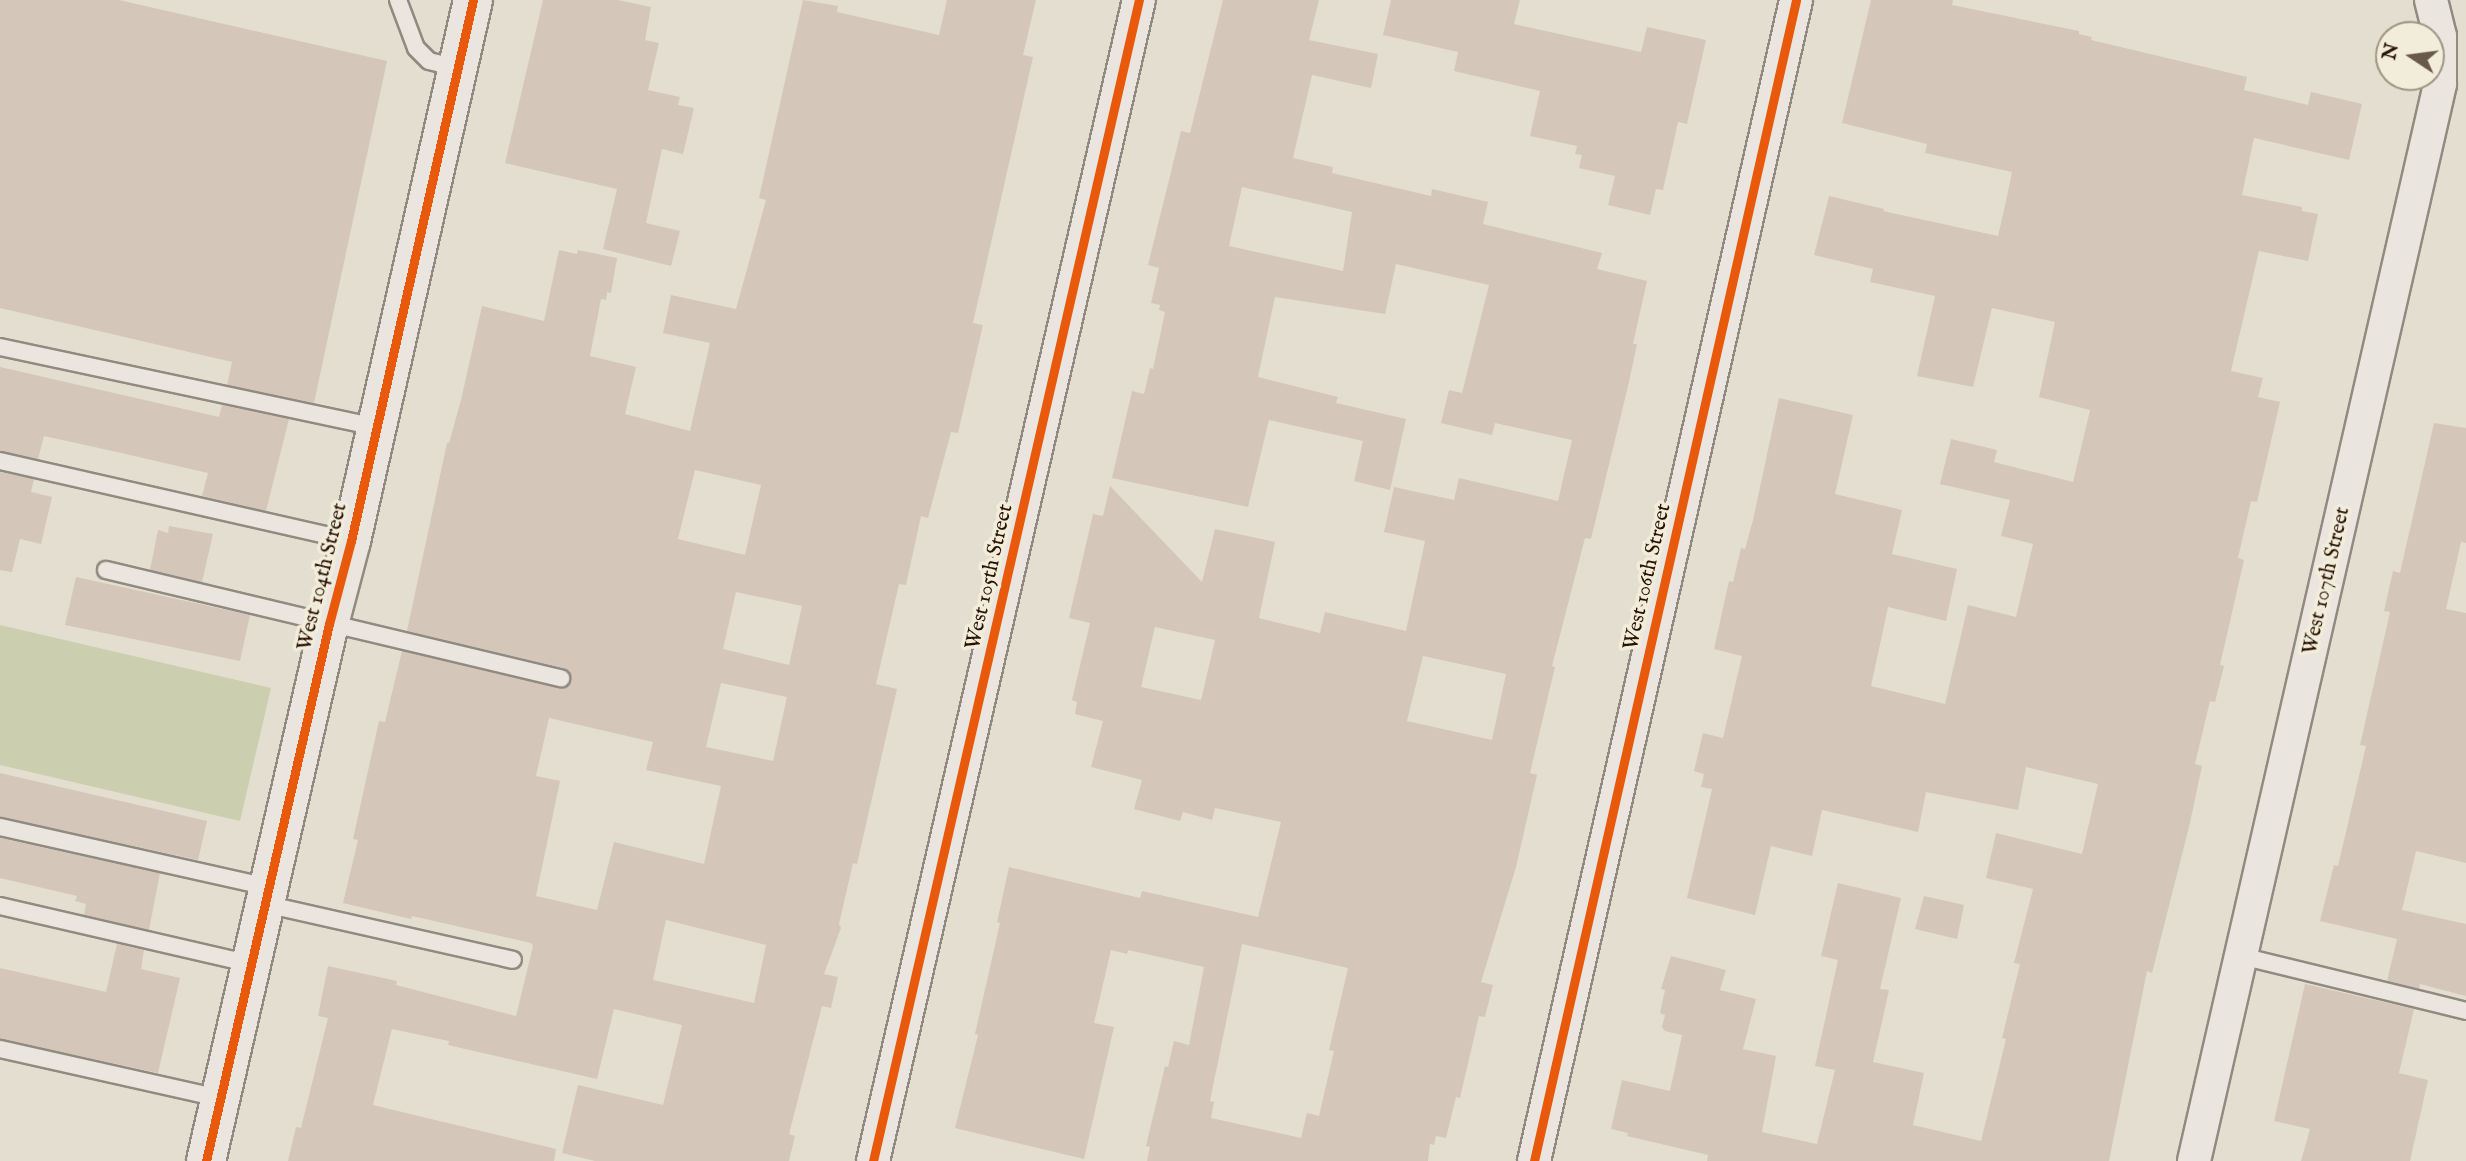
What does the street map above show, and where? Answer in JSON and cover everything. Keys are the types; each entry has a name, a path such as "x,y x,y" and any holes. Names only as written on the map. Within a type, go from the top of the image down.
{"street":[{"name":"West 104th Street","path":"206,1161 329,624 351,541 473,0"},
{"name":"West 105th Street","path":"873,1161 1139,0"},
{"name":"West 106th Street","path":"1534,1161 1796,0"},
{"name":"West 107th Street","path":"2194,1161 2441,84 2440,36 2431,0"}],"lane":[{"path":"398,0 416,48 429,61 458,68"},
{"path":"0,347 376,427"},
{"path":"0,461 351,541"},
{"path":"106,570 561,678"},
{"path":"0,827 513,960"},
{"path":"0,906 251,964"},
{"path":"2241,956 2466,1011"},
{"path":"0,1049 220,1098"}],"green space":[{"path":"0,625 271,688 240,821 0,765"}],"building":[{"path":"0,0 119,0 387,61 314,403 227,385 232,362 0,308"},
{"path":"543,0 618,0 651,7 645,40 659,43 648,90 680,97 678,105 694,108 683,154 662,149 646,223 680,231 671,266 603,249 617,189 505,163"},
{"path":"803,0 838,6 837,12 939,35 947,0 1036,0 1023,55 1033,57 973,323 983,325 958,433 951,432 928,518 921,516 906,585 899,584 876,684 897,689 857,864 853,863 839,924 841,928 824,974 838,977 831,1008 822,1006 789,1134 795,1136 789,1161 595,1161 562,1153 578,1085 663,1105 682,1025 614,1009 597,1079 448,1045 449,1041 392,1029 373,1105 556,1149 554,1161 288,1161 296,1127 301,1128 328,1018 318,1016 328,966 397,981 396,985 516,1016 533,946 531,943 412,916 411,919 343,903 358,840 353,839 379,721 385,722 402,651 559,688 568,686 571,680 569,671 563,668 407,631 447,443 461,400 482,306 544,321 559,250 577,254 578,250 617,258 611,293 607,292 606,300 601,299 590,356 636,367 625,414 690,431 710,343 663,333 671,295 736,309 766,200 759,198","holes":["695,470 761,485 745,555 678,539","736,592 802,606 789,665 723,649","721,683 787,697 773,761 706,747","549,718 653,742 646,770 721,786 704,864 614,842 597,910 536,896 560,781 536,776","666,920 766,945 754,1003 653,980"]},
{"path":"1223,0 1319,0 1309,40 1378,54 1371,88 1312,75 1293,158 1333,167 1332,173 1431,196 1432,189 1488,202 1483,224 1602,253 1597,269 1647,281 1633,344 1637,344 1629,382 1591,539 1585,538 1552,666 1555,667 1530,773 1537,775 1516,867 1481,982 1493,985 1485,1017 1479,1016 1460,1098 1456,1097 1446,1138 1436,1136 1434,1145 1430,1144 1428,1161 1147,1161 1150,1147 1146,1146 1165,1066 1168,1067 1174,1041 1189,1045 1204,967 1128,950 1127,954 1111,950 1094,1023 1114,1027 1084,1159 955,1128 978,1035 975,1034 1000,923 997,922 1009,867 1140,898 1142,891 1258,917 1281,822 1215,808 1212,820 1183,812 1180,821 1134,809 1142,780 1091,767 1103,721 1075,714 1077,702 1072,700 1090,623 1069,618 1093,514 1103,516 1110,486 1202,582 1215,529 1275,542 1259,618 1320,633 1325,612 1406,631 1425,541 1384,532 1394,487 1454,500 1459,478 1558,501 1572,440 1495,423 1492,435 1441,423 1449,390 1462,393 1489,285 1396,264 1385,314 1275,297 1258,377 1338,397 1336,403 1406,419 1390,490 1354,481 1363,441 1269,420 1248,507 1112,478 1132,391 1144,394 1150,368 1153,369 1165,312 1159,310 1160,305 1151,303 1159,268 1148,265 1181,131 1190,133","holes":["1242,187 1352,212 1343,271 1229,246","1155,627 1215,640 1201,700 1141,687","1423,656 1506,674 1492,740 1407,721","1242,944 1348,968 1329,1050 1334,1051 1319,1116 1307,1113 1301,1138 1211,1118 1214,1102 1210,1101"]},
{"path":"1391,0 1520,0 1514,24 1641,52 1647,27 1706,40 1687,124 1678,122 1663,190 1656,189 1650,215 1608,205 1615,176 1579,168 1582,155 1575,154 1577,146 1530,136 1540,91 1454,71 1458,52 1383,35"},
{"path":"1871,0 1953,0 1952,5 2079,31 2079,34 2092,37 2091,40 2247,77 2244,90 2308,105 2311,92 2362,104 2349,160 2254,138 2242,195 2302,207 2302,211 2318,214 2308,261 2259,251 2231,371 2263,378 2258,397 2280,402 2257,502 2251,501 2238,558 2244,560 2220,665 2224,666 2215,702 2210,701 2195,764 2202,766 2190,823 2152,973 2147,971 2109,1161 1707,1161 1708,1155 1627,1136 1628,1133 1611,1129 1622,1080 1670,1091 1682,1035 1665,1031 1662,1027 1665,1015 1660,1013 1665,990 1661,989 1671,956 1726,970 1720,990 1756,999 1743,1049 1776,1056 1762,1132 1817,1144 1835,1070 1815,1066 1838,960 1821,956 1838,883 1901,898 1880,989 1889,990 1873,1062 1924,1073 1913,1125 1981,1141 2006,1039 2002,1038 2020,964 2014,963 2033,889 1986,878 1996,833 2082,854 2098,784 2026,767 2018,810 1926,792 1918,832 1822,810 1812,856 1771,846 1755,915 1687,898 1712,789 1701,787 1704,774 1694,771 1703,733 1723,738 1742,656 1714,649 1729,581 1733,582 1741,548 1745,549 1753,520 1779,398 1853,415 1835,494 1902,510 1892,554 1957,569 1946,621 1888,607 1871,686 1945,704 1968,605 2016,617 2033,544 2001,536 2010,500 1940,484 1951,439 1997,450 1994,462 2073,482 2090,410 2039,397 2055,322 1992,308 1973,387 1917,376 1935,296 1870,282 1873,269 1814,255 1829,196 1884,209 1883,211 1998,236 2006,201 2012,172 1925,153 1927,144 1842,123"},
{"path":"0,367 219,417 222,405 289,419 266,511 202,496 208,473 117,452 44,436 38,459 0,451"},
{"path":"2434,423 2466,428 2466,543 2461,542 2446,609 2466,613 2466,863 2416,851 2402,910 2466,924 2466,996 2420,984 2419,989 2387,981 2397,939 2320,921 2334,865 2338,866 2366,746 2360,745 2390,612 2384,611 2393,571 2400,573"},
{"path":"0,472 34,479 31,492 52,497 41,544 20,539 12,572 0,570"},
{"path":"169,526 213,534 202,582 150,570 158,530 168,533"},
{"path":"76,577 250,615 240,661 65,625"},
{"path":"0,773 207,821 198,860 0,817"},
{"path":"0,838 160,873 149,930 84,915 86,904 75,901 77,896 0,878"},
{"path":"1924,896 1964,905 1957,939 1915,929"},
{"path":"117,944 144,950 141,969 180,978 158,1073 0,1039 0,968 106,992"},
{"path":"2305,984 2414,1009 2399,1073 2428,1080 2410,1161 2301,1161 2310,1129 2274,1121"}],"cycle path":[{"path":"206,1161 329,624 351,541 473,0"},
{"path":"873,1161 1139,0"},
{"path":"1534,1161 1796,0"}]}
